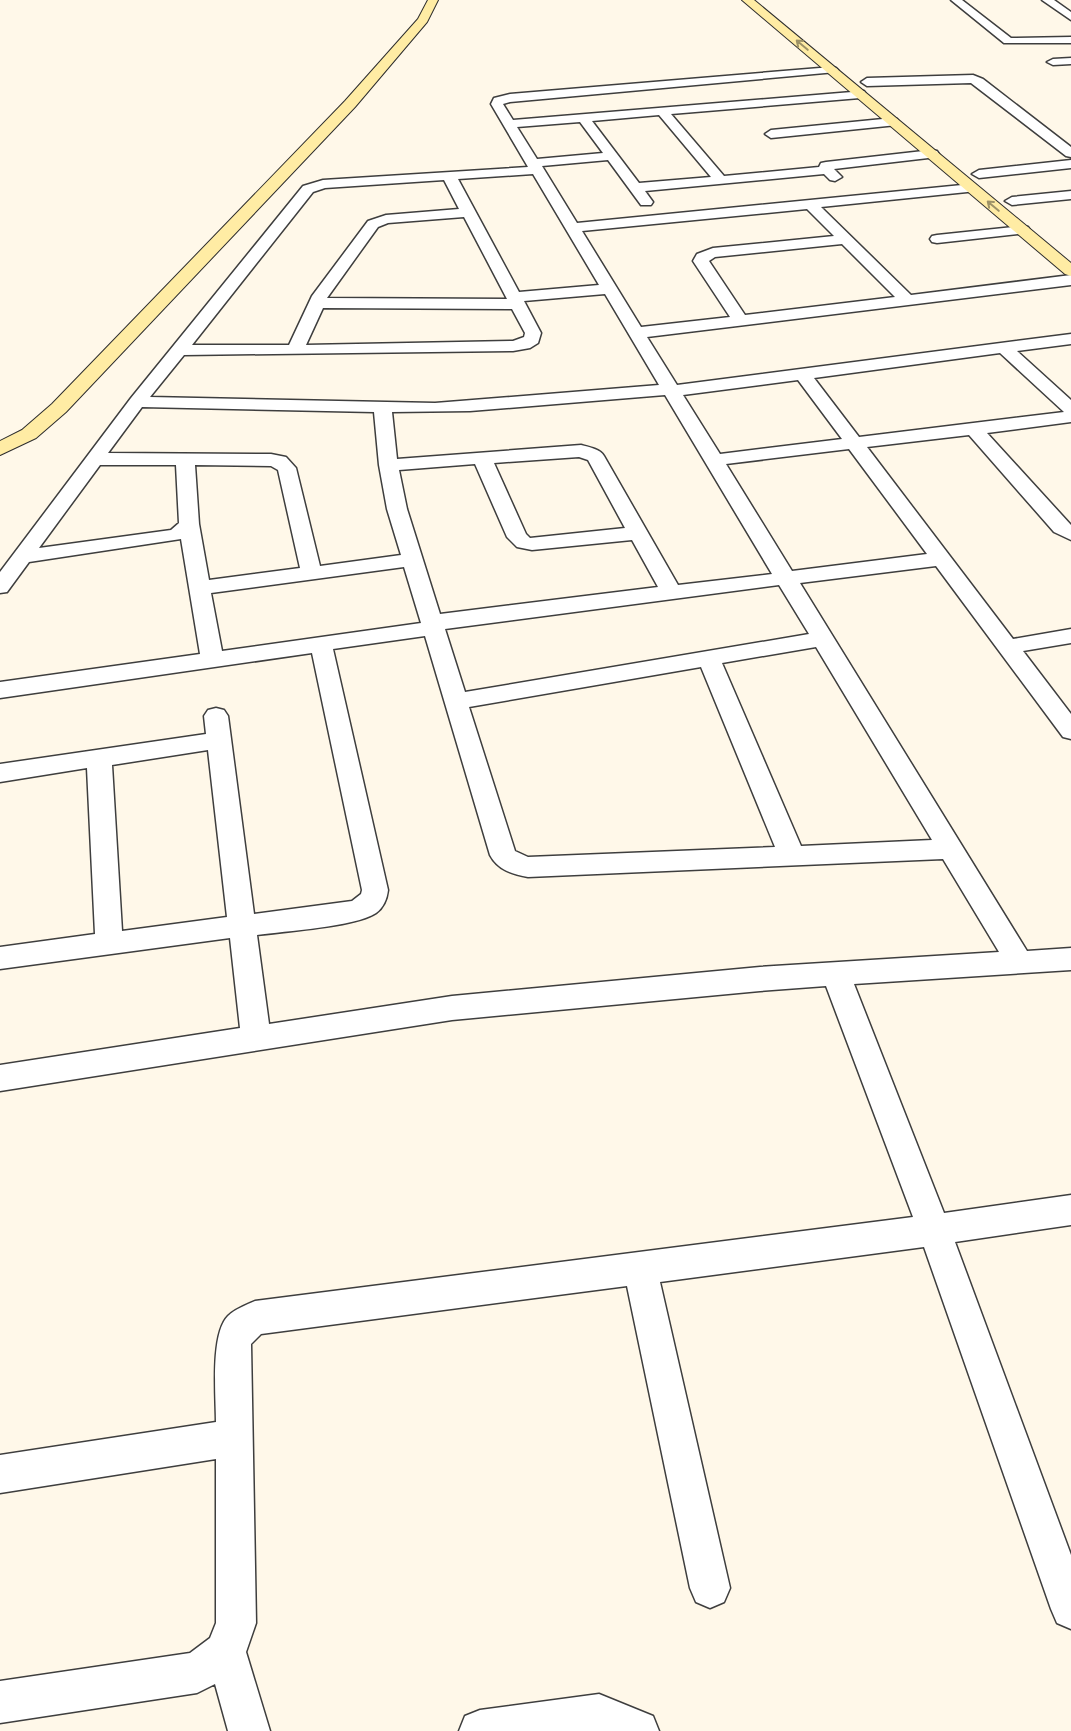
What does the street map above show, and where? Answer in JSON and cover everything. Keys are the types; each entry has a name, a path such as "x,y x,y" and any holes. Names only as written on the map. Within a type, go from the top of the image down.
{"street":[{"path":"0,449 30,434 60,408 350,104 422,20 433,0"},
{"path":"747,0 837,66"},
{"path":"763,0 864,88 894,122 1071,271"},
{"path":"956,0 1008,40 1071,40"},
{"path":"1047,0 1071,17"},
{"path":"1054,62 1071,61"},
{"path":"837,66 510,98 497,104 1020,962"},
{"path":"856,73 864,88 882,94"},
{"path":"509,124 662,111 864,88 973,79 1071,153"},
{"path":"662,111 720,179"},
{"path":"584,118 658,219"},
{"path":"771,134 894,122"},
{"path":"1040,129 1063,128"},
{"path":"827,170 826,166 829,165 932,154"},
{"path":"0,587 137,402 308,189 323,184 449,176 535,167 612,156"},
{"path":"976,171 1071,164"},
{"path":"635,188 827,170"},
{"path":"827,170 856,200"},
{"path":"976,171 1026,213"},
{"path":"180,350 295,350 513,346 524,344 532,338 533,333 449,176"},
{"path":"572,228 972,188"},
{"path":"1012,201 1071,195"},
{"path":"810,204 907,300"},
{"path":"295,350 316,303 373,224 378,221 469,212"},
{"path":"937,239 1023,230"},
{"path":"740,320 702,261 702,257 713,253 845,239"},
{"path":"636,333 1071,280"},
{"path":"316,303 516,300 610,289"},
{"path":"137,402 383,407 470,406 671,390 1071,339"},
{"path":"1004,348 1071,409"},
{"path":"802,374 1071,731"},
{"path":"383,407 388,465 395,501 503,855 509,862 528,867 952,849"},
{"path":"714,460 1071,417"},
{"path":"974,430 1060,528 1071,534"},
{"path":"388,465 581,451 590,453 595,456 671,592"},
{"path":"482,458 517,537 524,542 532,544 638,533"},
{"path":"95,459 271,460 284,464 287,468 312,574"},
{"path":"185,460 189,524 212,659"},
{"path":"21,557 176,535 182,532 189,524"},
{"path":"0,690 321,644 433,625 786,577 941,559"},
{"path":"200,588 413,560"},
{"path":"1007,647 1071,636"},
{"path":"456,701 824,639"},
{"path":"0,958 356,911 368,906 374,898 375,890 321,644"},
{"path":"709,658 792,856"},
{"path":"0,773 99,757 217,728 256,1038"},
{"path":"99,757 109,943"},
{"path":"0,1078 452,1008 750,980 1071,959"},
{"path":"836,974 934,1230 1071,1609"},
{"path":"249,1731 226,1652 236,1622 233,1344 239,1329 255,1318 934,1230 1071,1210"},
{"path":"640,1268 710,1588"},
{"path":"0,1474 234,1438"},
{"path":"0,1702 197,1672 226,1652"},
{"path":"480,1731 599,1715 638,1731"}]}
